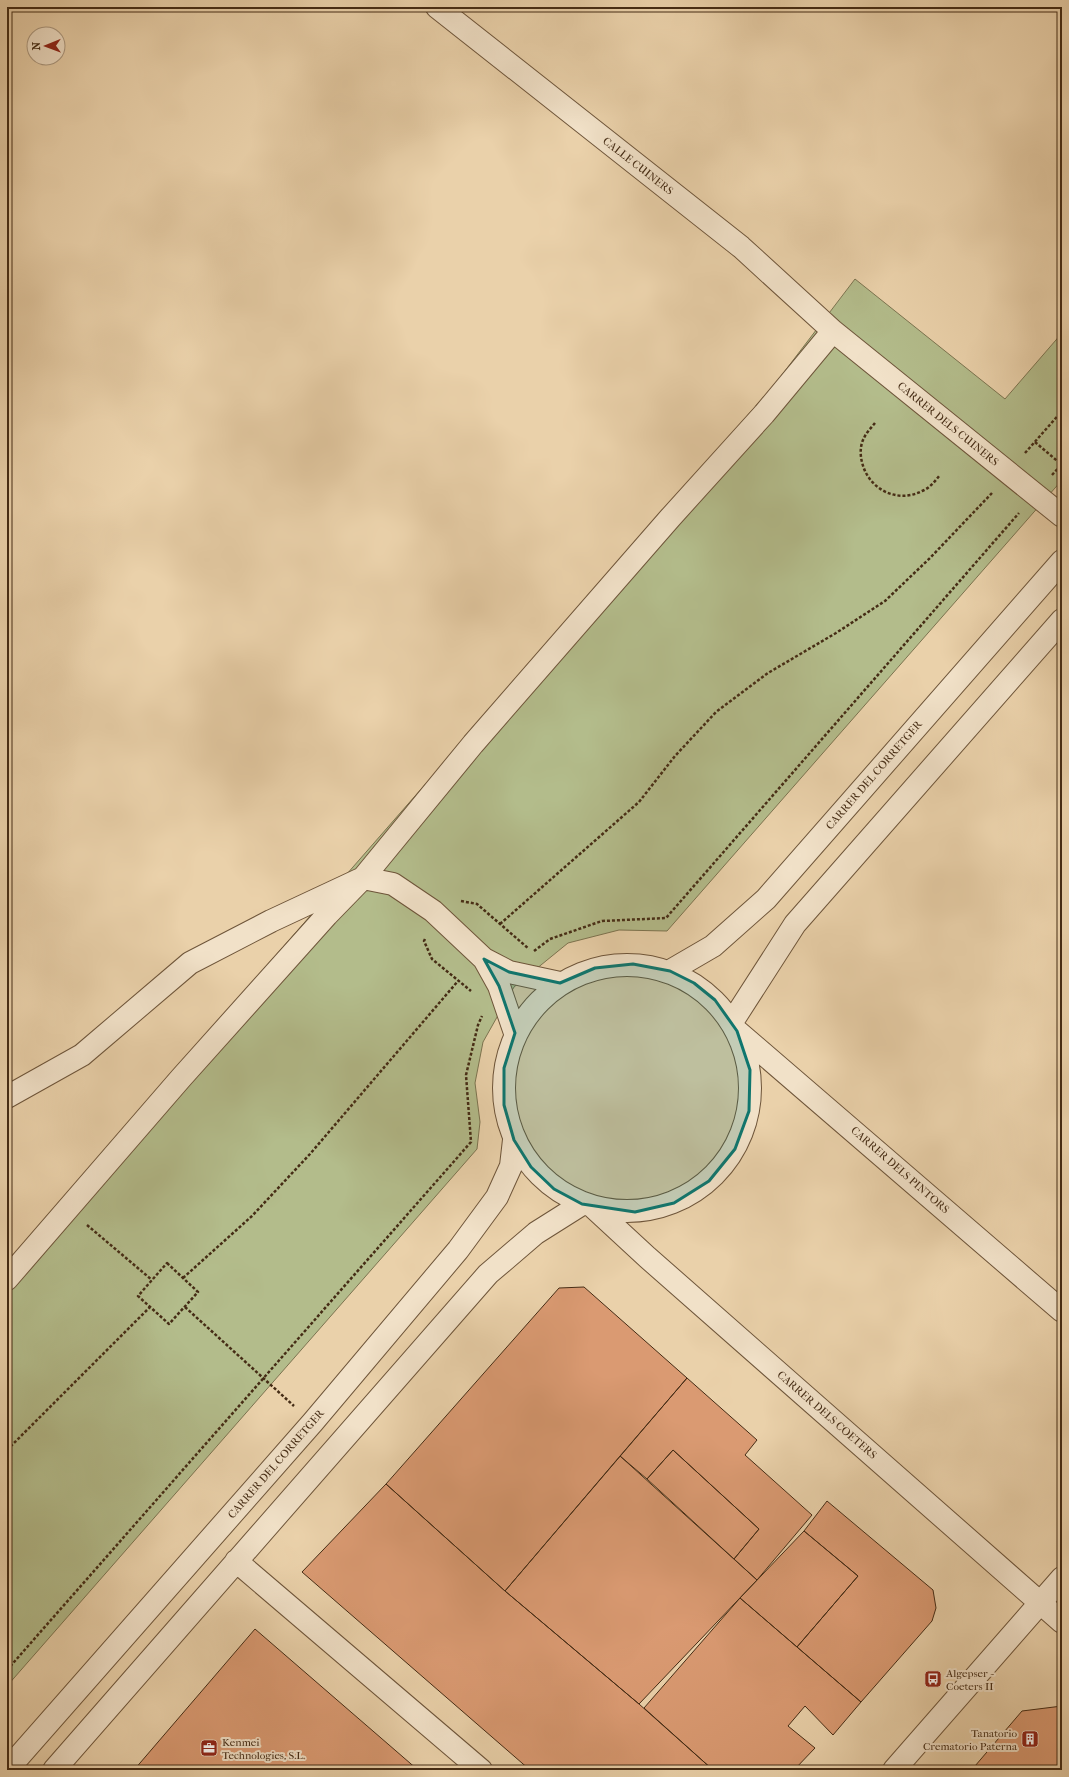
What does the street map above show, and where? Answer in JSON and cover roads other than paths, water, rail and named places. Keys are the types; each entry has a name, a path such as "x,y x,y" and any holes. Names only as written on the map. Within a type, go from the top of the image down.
{"street":[{"name":"CALLE CUINERS","path":"437,7 741,247 833,332"},
{"name":"CARRER DELS CUINERS","path":"833,332 1062,516"},
{"path":"7,1279 187,1072 363,878 473,744 675,512 764,414 833,332"},
{"name":"CARRER DEL CORRETGER","path":"670,971 713,946 766,899 1062,560"},
{"path":"735,1026 795,924 1062,620"},
{"path":"7,1097 82,1055 190,963 271,921 363,878 393,884 433,911 504,979 515,1033"},
{"path":"632,964 670,971 694,983 715,1000 735,1026 750,1070 749,1111 735,1149 714,1176 709,1181 674,1203 634,1212 588,1206 554,1188 536,1172 531,1167 514,1140 504,1105 504,1068 515,1033 534,1005 560,983 594,968 632,964"},
{"path":"504,979 560,983"},
{"name":"CARRER DELS PINTORS","path":"735,1026 1062,1311"},
{"name":"CARRER DEL CORRETGER","path":"7,1770 313,1422 458,1250 498,1197 511,1166 514,1140"},
{"path":"54,1770 488,1274 536,1233 588,1206"},
{"name":"CARRER DELS COETERS","path":"588,1206 1062,1622"},
{"path":"236,1561 481,1770"},
{"path":"894,1770 1062,1578"}],"place":[{"name":"Algepser - Coeters II","path":"933,1679"},
{"name":"Tanatorio Crematorio Paterna","path":"1030,1739"},
{"name":"Kenmei Technologies, S.L.","path":"209,1748"}]}
